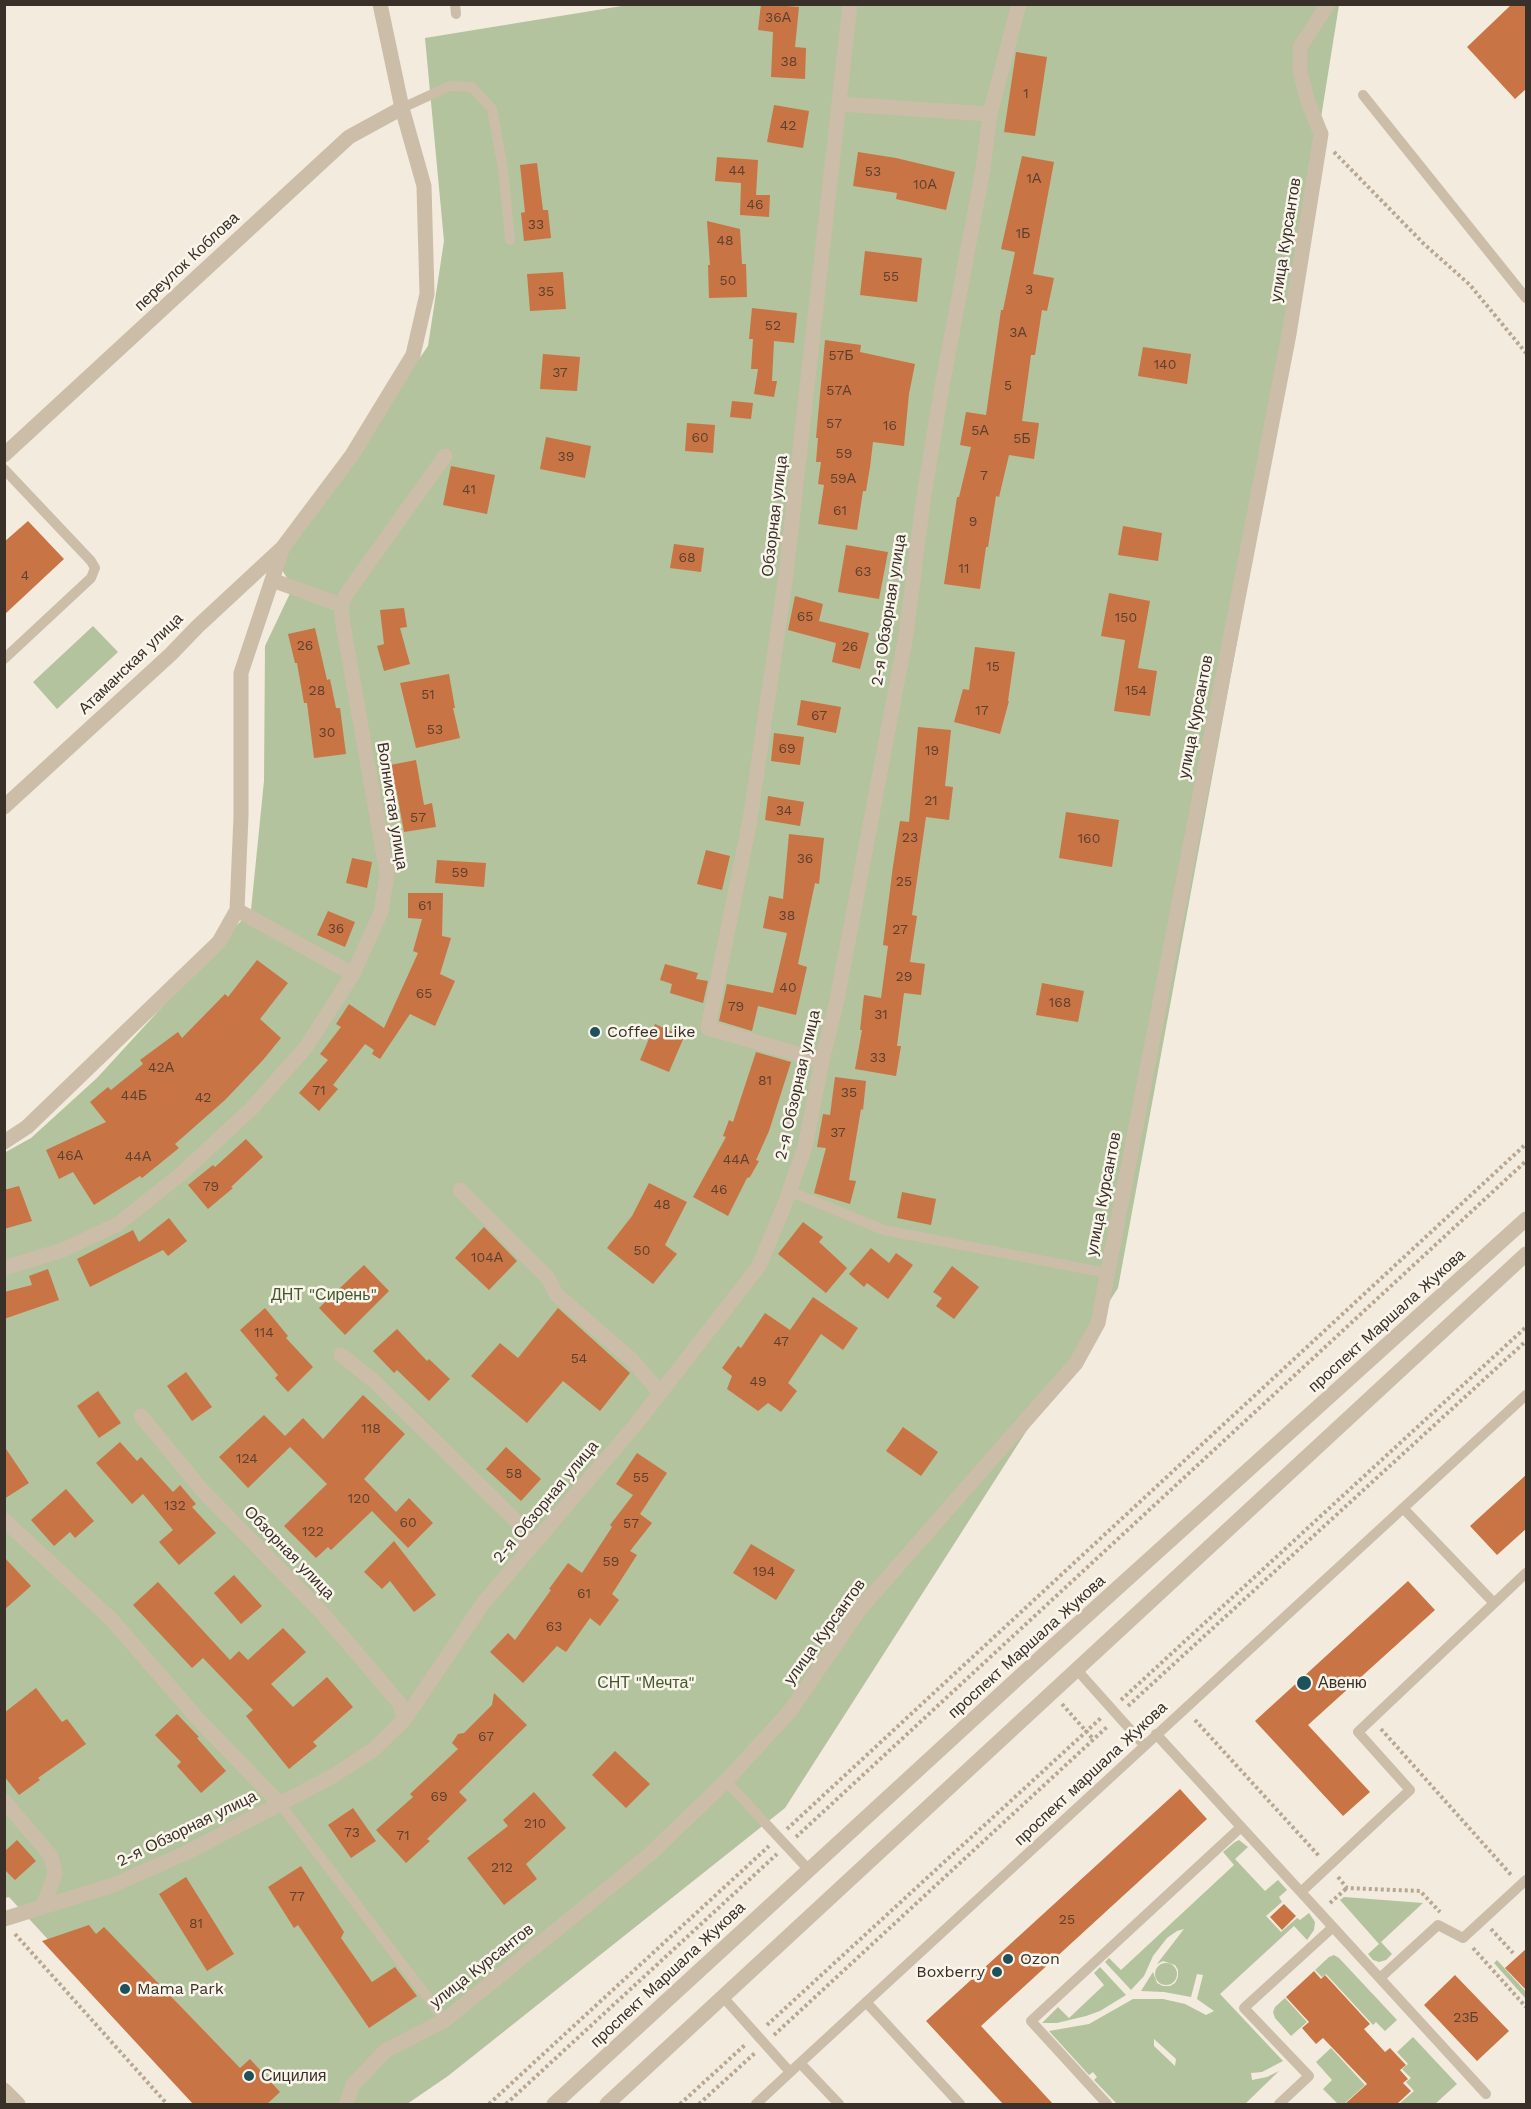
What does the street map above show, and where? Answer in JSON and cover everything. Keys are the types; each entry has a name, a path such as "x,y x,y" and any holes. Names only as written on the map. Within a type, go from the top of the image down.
{"street":[{"path":"4,1142 27,1127 219,942 237,910 241,816 241,673 283,547 352,455 413,356 427,294 424,186 402,108 380,4"},
{"name":"Обзорная улица","path":"822,1061 708,1028 750,820 786,575 850,4"},
{"name":"2-я Обзорная улица","path":"8,1925 43,1906 123,1880 186,1853 333,1776 373,1750 404,1720 484,1602 660,1393 759,1266 805,1147 837,1000 906,635 923,502 983,169 990,114 1019,4"},
{"path":"1321,134 1308,102 1300,71 1300,47 1328,4"},
{"path":"839,104 990,114"},
{"name":"переулок Коблова","path":"4,455 349,137 402,108"},
{"name":"улица Курсантов","path":"346,2104 353,2085 385,2051 445,2020 649,1855 726,1781 790,1711 860,1609 1076,1363 1098,1323 1289,334 1321,134"},
{"path":"272,580 342,605 347,593 446,456"},
{"name":"Атаманская улица","path":"4,807 171,654 196,627 283,547"},
{"name":"Волнистая улица","path":"4,1268 63,1250 118,1224 181,1174 252,1108 306,1047 352,975 381,912 387,874 343,624 342,605"},
{"path":"237,910 352,975"},
{"path":"460,1190 548,1278 556,1294 632,1360 660,1393"},
{"name":"проспект Маршала Жукова","path":"554,2104 1527,1219"},
{"path":"607,2104 1527,1254"},
{"path":"341,1355 375,1382 521,1526 528,1551"},
{"name":"Обзорная улица","path":"141,1416 202,1490 323,1614 369,1666 400,1704 404,1720"},
{"path":"4,1520 111,1619 198,1719 280,1804"},
{"path":"4,1801 51,1856 55,1874 43,1906"},
{"path":"4,2090 18,2104"}],"lane":[{"path":"402,108 450,86 472,87 492,109 503,169 510,240"},
{"path":"1363,95 1527,298"},
{"path":"4,469 95,568 91,578 4,659"},
{"path":"789,1191 884,1230 1107,1273"},
{"name":"проспект маршала Жукова","path":"756,2104 1527,1395"},
{"path":"1403,1508 1494,1603"},
{"path":"1301,1892 1410,1790 1358,1732 1527,1573"},
{"path":"1077,1670 1144,1745"},
{"path":"1156,1734 1486,2094"},
{"path":"726,1781 809,1870"},
{"path":"280,1804 445,2020"},
{"path":"1107,2104 1031,2021 1241,1827"},
{"path":"1380,1978 1438,1925 1463,1938 1524,1882"},
{"path":"1279,2104 1309,2076 1244,2008 1333,1926"},
{"path":"723,1997 790,2072"},
{"path":"866,2002 960,2104"},
{"path":"800,2063 839,2104"}],"path":[{"path":"1321,134 1329,147 1423,243 1470,285 1527,353"},
{"path":"489,2104 1527,1144"},
{"path":"506,2104 1527,1161"},
{"path":"1372,1719 1524,1882"},
{"path":"1320,1913 1347,1888"},
{"path":"1482,1920 1512,1953"},
{"path":"8,1925 167,2104"}],"green space":[{"path":"634,4 1339,5 1239,631 1118,1288 785,1808 448,2076 407,2104 199,2104 9,1897 5,1898 4,1153 31,1138 97,1078 251,910 264,781 265,646 293,587 278,564 428,346 444,241 425,38"},
{"path":"93,626 118,652 57,709 33,682"},
{"path":"1239,1840 1248,1847 1235,1859 1265,1891 1278,1880 1287,1890 1279,1897 1282,1902 1266,1916 1281,1932 1297,1918 1300,1920 1309,1913 1315,1922 1314,1930 1307,1940 1294,1926 1220,1994 1283,2061 1262,2072 1251,2073 1252,2080 1267,2077 1279,2071 1245,2104 1117,2104 1094,2080 1097,2077 1093,2072 1089,2075 1049,2031 1089,2024 1133,1999 1163,1999 1185,2004 1206,2015 1214,2011 1197,1999 1203,1975 1197,1974 1191,1997 1141,1991 1153,1972 1157,1983 1163,1986 1175,1983 1178,1970 1175,1965 1163,1961 1157,1964 1184,1929 1167,1938 1153,1956 1144,1976 1131,1990 1105,1962 1109,1958 1121,1970 1234,1865 1223,1852","holes":["1154,2039 1176,2059 1175,2066 1154,2046"]},
{"path":"1344,1897 1423,1903 1381,1942 1392,1954 1386,1960 1379,1962 1373,1960 1368,1954 1379,1944 1340,1900"},
{"path":"1334,1955 1397,2020 1385,2031 1376,2022 1373,2025 1326,1974 1322,1977 1315,1970"},
{"path":"1497,1960 1526,1992 1526,1999 1494,1963"},
{"path":"1166,1963 1174,1966 1177,1974 1174,1982 1166,1985 1158,1982 1155,1974 1158,1966"},
{"path":"1100,1967 1126,1995 1100,2011 1086,2016 1057,2023 1042,2023 1058,2007 1069,2018 1104,1985 1094,1973"},
{"path":"1285,1998 1307,2022 1291,2036 1275,2018 1273,2012"},
{"path":"1413,2037 1457,2084 1435,2104 1399,2104 1414,2091 1406,2082 1411,2078 1402,2069 1408,2064 1397,2052"},
{"path":"1331,2048 1365,2085 1344,2104 1338,2104 1323,2089 1332,2080 1316,2062"}],"building":[{"path":"761,4 799,7 795,47 806,48 805,79 771,77 773,32 758,30"},
{"path":"1512,4 1527,4 1527,88 1515,99 1467,47"},
{"path":"1016,52 1047,57 1035,136 1004,132"},
{"path":"774,105 809,111 803,148 767,142"},
{"path":"858,152 955,172 946,210 896,199 897,193 853,186"},
{"path":"1022,156 1054,162 1033,274 1054,278 1047,311 1042,310 1035,355 1031,355 1022,421 1039,423 1034,459 1009,455 999,497 996,496 980,589 944,584 957,497 959,497 971,447 960,445 966,412 986,415 1001,310 1003,310 1015,252 1001,249"},
{"path":"717,157 758,160 756,195 770,195 769,217 740,215 741,183 715,181"},
{"path":"537,163 543,210 548,210 551,238 524,241 521,213 525,212 520,165"},
{"path":"707,221 740,229 742,264 746,264 747,297 709,298 708,265 710,265"},
{"path":"865,251 922,258 917,302 860,295"},
{"path":"563,272 566,309 530,311 527,274"},
{"path":"752,308 797,313 794,343 774,341 772,381 777,381 774,397 754,394 758,369 751,369 753,339 749,339"},
{"path":"825,340 861,345 860,352 915,364 909,394 904,446 873,442 866,491 863,491 857,530 818,524 824,485 818,484 821,462 816,462 818,438 816,438"},
{"path":"1143,347 1191,354 1187,384 1138,376"},
{"path":"543,354 580,357 577,391 540,389"},
{"path":"732,401 753,403 751,419 730,417"},
{"path":"687,423 715,425 713,453 685,451"},
{"path":"546,437 591,446 585,478 540,469"},
{"path":"451,466 495,475 487,514 443,505"},
{"path":"28,521 64,559 4,615 4,542"},
{"path":"1123,526 1162,533 1158,561 1118,555"},
{"path":"674,544 704,548 701,572 670,568"},
{"path":"846,545 888,552 879,599 838,592"},
{"path":"1109,593 1150,601 1138,668 1157,671 1150,716 1114,711 1125,640 1101,636"},
{"path":"795,596 823,604 819,621 869,633 860,669 832,662 836,643 788,630"},
{"path":"404,608 407,627 400,628 410,664 384,671 377,646 384,644 380,610"},
{"path":"315,628 327,680 330,679 336,708 340,708 346,754 314,758 307,703 304,703 297,663 295,663 288,634"},
{"path":"975,647 1015,652 1009,701 1000,734 954,722 963,689 969,690"},
{"path":"449,674 455,708 453,708 460,738 416,748 400,683"},
{"path":"801,700 841,707 836,733 797,725"},
{"path":"918,727 951,730 945,786 953,787 949,820 926,817 912,915 917,916 910,962 925,964 921,995 904,993 897,1046 901,1046 896,1076 855,1069 862,1030 860,1030 864,995 881,998 888,946 883,945 893,866 900,821 909,822"},
{"path":"774,733 804,737 800,765 771,761"},
{"path":"416,760 424,805 432,803 436,827 404,832 396,788 389,789 385,766"},
{"path":"768,796 804,802 800,826 765,820"},
{"path":"1066,812 1119,820 1112,867 1059,858"},
{"path":"789,834 824,838 819,884 815,883 798,964 807,967 796,1015 758,1006 752,1031 719,1021 727,984 773,993 787,933 763,928 769,896 783,899"},
{"path":"706,850 730,856 722,890 697,884"},
{"path":"352,858 372,862 367,888 346,883"},
{"path":"437,860 486,863 484,887 435,883"},
{"path":"408,893 443,893 442,936 451,938 440,974 455,981 435,1026 410,1014 380,1059 372,1054 374,1050 365,1044 333,1085 338,1089 319,1111 299,1093 328,1060 320,1054 341,1027 336,1024 349,1004 384,1028 418,953 413,951 422,919 408,918"},
{"path":"328,911 355,922 345,947 317,935"},
{"path":"257,960 288,983 260,1019 281,1038 263,1060 225,1100 175,1144 179,1148 142,1178 140,1176 94,1205 73,1172 59,1179 46,1150 106,1122 90,1102 108,1087 111,1090 143,1064 140,1060 178,1032 182,1038 225,994 228,997"},
{"path":"665,964 698,973 696,979 708,981 703,1003 670,993 672,984 660,980"},
{"path":"1042,983 1084,991 1078,1022 1036,1015"},
{"path":"655,1024 684,1037 669,1072 640,1060"},
{"path":"756,1052 791,1062 769,1131 756,1160 759,1161 750,1177 747,1178 728,1216 693,1197 726,1137 723,1136 729,1120 733,1122"},
{"path":"835,1077 866,1081 863,1110 861,1109 849,1180 856,1181 850,1204 814,1193 826,1148 817,1147 823,1114 830,1115"},
{"path":"246,1139 263,1157 231,1187 233,1188 208,1209 188,1185 213,1165 215,1167"},
{"path":"649,1183 687,1202 665,1245 677,1254 653,1284 607,1248 632,1216"},
{"path":"19,1186 32,1221 4,1229 4,1190"},
{"path":"902,1192 936,1199 931,1225 897,1218"},
{"path":"169,1218 187,1241 168,1256 163,1250 90,1287 77,1259 133,1230 139,1242"},
{"path":"803,1222 823,1237 819,1242 847,1268 826,1293 778,1254"},
{"path":"484,1227 517,1261 489,1290 455,1258"},
{"path":"871,1248 889,1263 896,1253 913,1265 888,1299 867,1283 864,1287 849,1274"},
{"path":"364,1265 389,1291 345,1335 319,1308"},
{"path":"952,1266 979,1287 954,1319 936,1306 942,1298 933,1292"},
{"path":"48,1269 59,1300 4,1319 4,1292 32,1285 29,1276"},
{"path":"813,1297 858,1328 843,1350 821,1334 788,1383 797,1391 781,1412 768,1403 758,1411 727,1389 732,1376 722,1368 738,1346 741,1348 765,1313 790,1330"},
{"path":"265,1308 288,1336 286,1338 313,1367 288,1392 275,1378 278,1375 240,1330"},
{"path":"558,1308 630,1373 600,1411 563,1381 527,1423 471,1376 500,1343 518,1358"},
{"path":"397,1329 427,1361 429,1359 450,1379 429,1401 397,1370 394,1373 373,1351"},
{"path":"186,1372 212,1407 192,1421 167,1386"},
{"path":"98,1391 121,1423 99,1438 77,1406"},
{"path":"363,1395 405,1434 364,1479 396,1512 409,1498 433,1523 408,1548 372,1511 331,1550 328,1547 316,1558 284,1526 327,1484 290,1447 248,1488 219,1457 264,1415 285,1436 303,1418 323,1439"},
{"path":"903,1427 938,1452 921,1476 886,1451"},
{"path":"120,1442 137,1461 141,1457 173,1492 180,1485 196,1504 192,1507 216,1533 179,1565 159,1542 173,1530 143,1494 132,1504 96,1463"},
{"path":"4,1446 29,1483 4,1499"},
{"path":"506,1447 541,1479 521,1501 486,1469"},
{"path":"637,1453 667,1473 640,1514 652,1523 630,1551 637,1555 612,1594 619,1600 600,1626 590,1618 566,1652 557,1646 523,1683 490,1652 508,1633 515,1640 568,1563 582,1573 612,1527 610,1525 633,1495 616,1484"},
{"path":"1527,1474 1527,1528 1497,1555 1470,1526"},
{"path":"66,1489 94,1521 75,1538 70,1532 54,1546 31,1520"},
{"path":"394,1541 436,1595 414,1612 390,1581 382,1589 364,1572"},
{"path":"751,1544 795,1570 776,1600 733,1573"},
{"path":"4,1557 31,1586 4,1610"},
{"path":"234,1575 262,1606 241,1624 214,1593"},
{"path":"1408,1581 1435,1610 1308,1725 1370,1792 1343,1816 1255,1721"},
{"path":"158,1582 230,1660 239,1651 248,1660 283,1628 306,1652 271,1684 293,1707 327,1677 353,1707 313,1742 317,1746 289,1769 246,1716 253,1710 203,1658 192,1668 133,1605"},
{"path":"36,1688 62,1722 67,1719 86,1744 38,1778 40,1780 19,1795 4,1776 4,1713"},
{"path":"494,1693 527,1725 459,1792 467,1800 427,1839 430,1841 406,1863 376,1830 413,1797 410,1794 458,1749 452,1743 458,1734 464,1733 492,1705"},
{"path":"177,1714 226,1771 201,1793 177,1766 181,1762 155,1735"},
{"path":"615,1751 650,1784 626,1808 592,1775"},
{"path":"1180,1789 1207,1819 981,2026 1053,2104 1003,2104 926,2021"},
{"path":"534,1792 566,1828 526,1864 537,1879 504,1905 467,1858 508,1826 503,1820"},
{"path":"353,1808 376,1841 351,1858 328,1825"},
{"path":"17,1840 36,1861 15,1880 4,1869 4,1852"},
{"path":"301,1866 344,1932 341,1938 372,1982 395,1967 417,1996 369,2028 298,1925 294,1928 268,1887"},
{"path":"186,1877 234,1954 207,1971 159,1894"},
{"path":"1284,1904 1296,1916 1282,1930 1270,1917"},
{"name":"Mama Park","path":"89,1925 96,1934 104,1927 240,2068 250,2059 280,2092 267,2104 193,2104 42,1941"},
{"path":"1527,1948 1527,1991 1505,1968"},
{"path":"1314,1971 1321,1979 1325,1975 1370,2024 1364,2029 1385,2052 1390,2048 1406,2065 1400,2070 1408,2079 1403,2083 1411,2091 1397,2104 1345,2104 1367,2084 1323,2038 1316,2044 1302,2028 1309,2022 1286,1997"},
{"path":"1455,1975 1509,2031 1477,2061 1424,2005"}],"place":[{"name":"Coffee Like","path":"595,1032"},
{"name":"Авеню","path":"1304,1683"},
{"name":"Ozon","path":"1008,1959"},
{"name":"Boxberry","path":"997,1972"},
{"name":"Mama Park","path":"125,1989"},
{"name":"Сицилия","path":"249,2076"}],"park label":[{"name":"ДНТ \"Сирень\"","path":"324,1295"},
{"name":"СНТ \"Мечта\"","path":"646,1683"}]}
